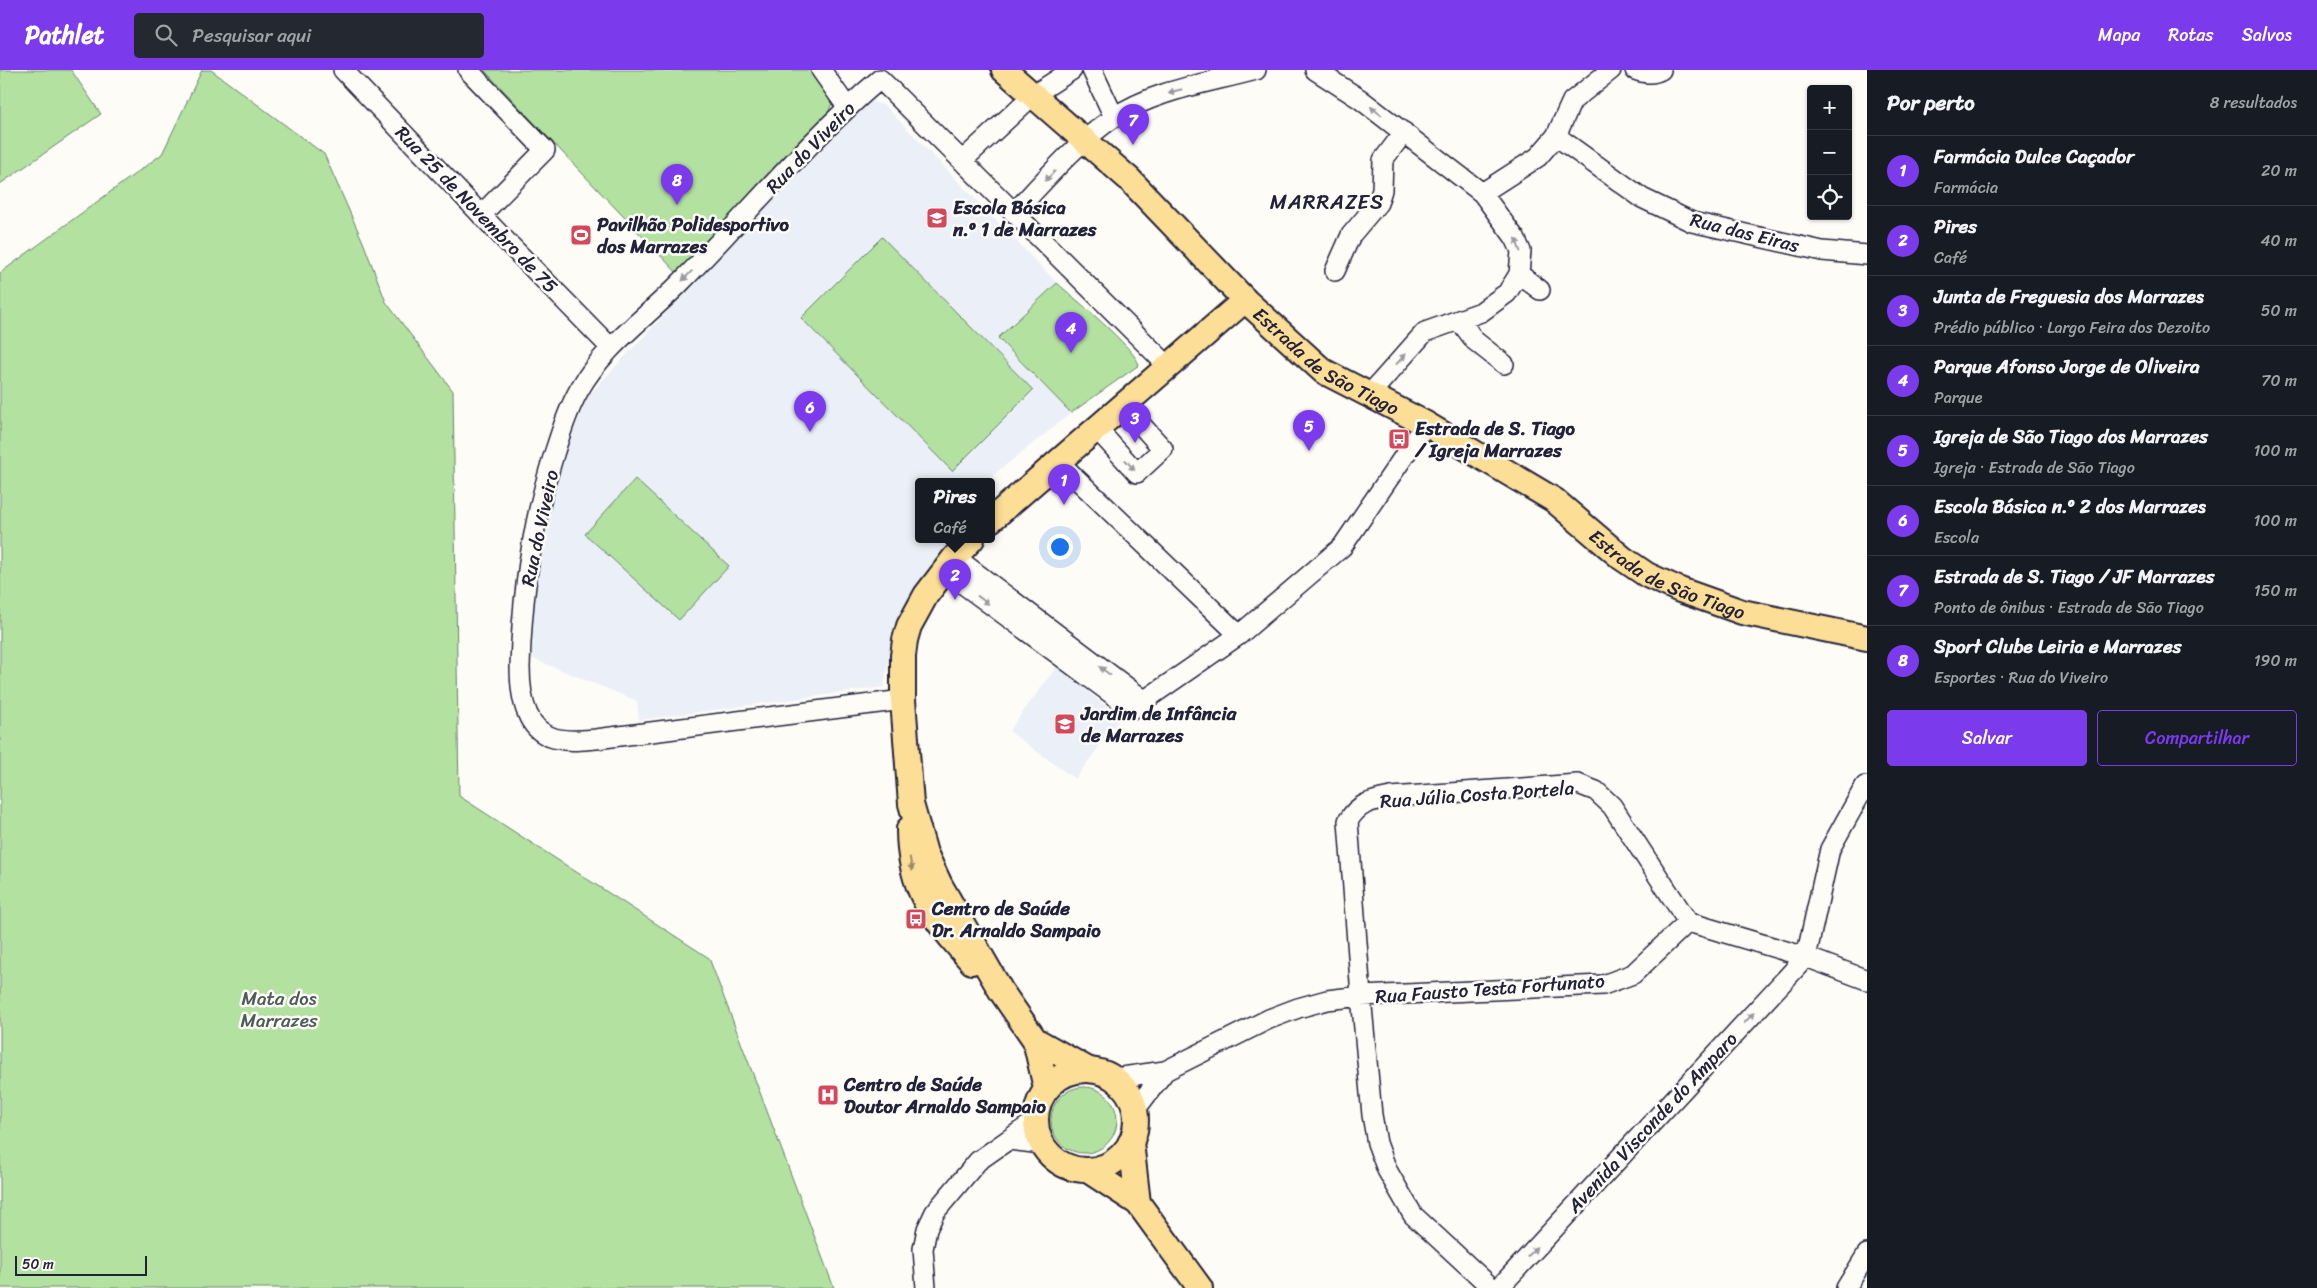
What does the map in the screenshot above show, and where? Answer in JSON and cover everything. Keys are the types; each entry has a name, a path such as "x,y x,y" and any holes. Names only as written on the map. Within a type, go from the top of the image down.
{"main road":[{"name":"Estrada de São Tiago","path":"1004,70 1129,179 1245,300 1323,371 1426,424 1554,500 1622,558 1647,575 1680,590 1742,612 1867,638"},
{"path":"995,517 1245,300"},
{"path":"968,543 949,564 926,595 909,626 903,656 903,700 911,804 925,853 940,885 1001,991 1035,1040 1046,1088"},
{"path":"1035,1040 1087,1069 1102,1072 1115,1078 1131,1098 1135,1110 1136,1126 1132,1142 1138,1204"},
{"path":"1087,1069 1060,1076 1046,1088 1037,1108 1035,1121 1042,1144 1050,1156 1062,1164 1075,1170 1089,1171 1102,1168 1114,1162 1124,1154 1132,1142"},
{"path":"1089,1171 1138,1204 1200,1288"}],"street":[{"name":"Rua 25 de Novembro de 75","path":"343,70 611,348"},
{"path":"468,70 545,150 481,215"},
{"path":"821,70 847,107"},
{"path":"1072,70 1032,96 962,161 1168,366"},
{"path":"1092,70 1114,117"},
{"path":"1014,212 1084,141 1114,117 1161,95 1256,70"},
{"path":"1315,70 1360,99 1482,193 1516,238 1521,251 1519,274 1507,293 1494,304 1460,321 1425,332 1369,396"},
{"path":"1482,193 1538,157 1556,136 1572,101 1611,70"},
{"path":"1635,70 1646,73 1656,73 1661,70"},
{"name":"Rua do Viveiro","path":"903,700 596,739 570,741 553,738 542,733 527,714 520,691 521,626 529,557 545,483 564,425 578,391 611,348 680,284 847,107 880,79 962,161"},
{"path":"1335,271 1350,235 1378,203 1382,190 1383,160 1404,132"},
{"name":"Rua das Eiras","path":"1556,136 1642,198 1692,222 1822,251 1867,255"},
{"path":"1519,274 1540,290"},
{"path":"1460,321 1475,341 1504,364"},
{"path":"1097,429 1137,473 1163,448 1124,406"},
{"path":"949,564 1132,709 1239,635 1342,547 1426,424"},
{"path":"1059,462 1239,635"},
{"name":"Rua Júlia Costa Portela","path":"1492,1288 1414,1215 1387,1170 1377,1143 1372,1115 1360,996 1348,821 1356,809 1372,800 1391,797 1578,784 1596,791 1612,806 1688,922"},
{"path":"1806,957 1830,849 1865,786"},
{"path":"1688,922 1806,957 1867,980"},
{"name":"Rua Fausto Testa Fortunato","path":"1165,1071 1269,1019 1327,1000 1360,996 1603,985 1633,974 1688,922"},
{"name":"Avenida Visconde do Amparo","path":"1498,1288 1806,957"},
{"path":"1115,1078 1165,1071"},
{"path":"1135,1110 1165,1071"},
{"path":"926,1288 923,1249 928,1230 936,1212 978,1161 1035,1121"},
{"path":"1009,1140 1042,1144"},
{"path":"1846,1288 1864,1264"}],"shaded area":[{"path":"869,101 884,105 1057,283 998,338 1071,413 990,478 915,478 915,543 950,543 930,566 902,608 893,633 884,687 639,720 637,701 529,657 529,632 537,566 551,498 565,451 588,396 816,153 855,106"},
{"name":"Jardim de Infância de Marrazes","path":"1057,666 1120,718 1075,779 1009,731"}],"green space":[{"path":"0,70 71,70 101,114 0,184"},
{"name":"Mata dos Marrazes","path":"202,70 211,70 324,154 363,242 386,302 453,391 459,796 709,958 834,1288 0,1288 0,273 162,154"},
{"path":"484,70 812,70 833,100 829,111 678,274"},
{"path":"882,237 1033,390 952,471 801,318"},
{"path":"1057,283 1115,335 1135,357 1139,365 1071,413 998,338"},
{"path":"635,479 729,566 679,620 585,534"},
{"path":"1084,1087 1097,1090 1107,1097 1114,1107 1117,1120 1114,1133 1107,1143 1097,1150 1084,1153 1071,1150 1061,1143 1054,1133 1051,1120 1054,1107 1061,1097 1071,1090"}],"place":[{"name":"Estrada de S. Tiago / JF Marrazes","path":"1133,145"},
{"name":"Sport Clube Leiria e Marrazes","path":"677,205"},
{"name":"Escola Básica n.º 1 de Marrazes","path":"937,218"},
{"name":"Pavilhão Polidesportivo dos Marrazes","path":"581,235"},
{"name":"Parque Afonso Jorge de Oliveira","path":"1071,353"},
{"name":"Escola Básica n.º 2 dos Marrazes","path":"810,432"},
{"name":"Estrada de S. Tiago / Igreja Marrazes","path":"1399,439"},
{"name":"Junta de Freguesia dos Marrazes","path":"1135,443"},
{"name":"Igreja de São Tiago dos Marrazes","path":"1309,451"},
{"name":"Farmácia Dulce Caçador","path":"1064,505"},
{"name":"Pires","path":"955,600"},
{"name":"Jardim de Infância de Marrazes","path":"1065,724"},
{"name":"Centro de Saúde Dr. Arnaldo Sampaio","path":"916,919"},
{"name":"Centro de Saúde Doutor Arnaldo Sampaio","path":"828,1095"}],"district":[{"name":"MARRAZES","path":"1327,202"}]}
